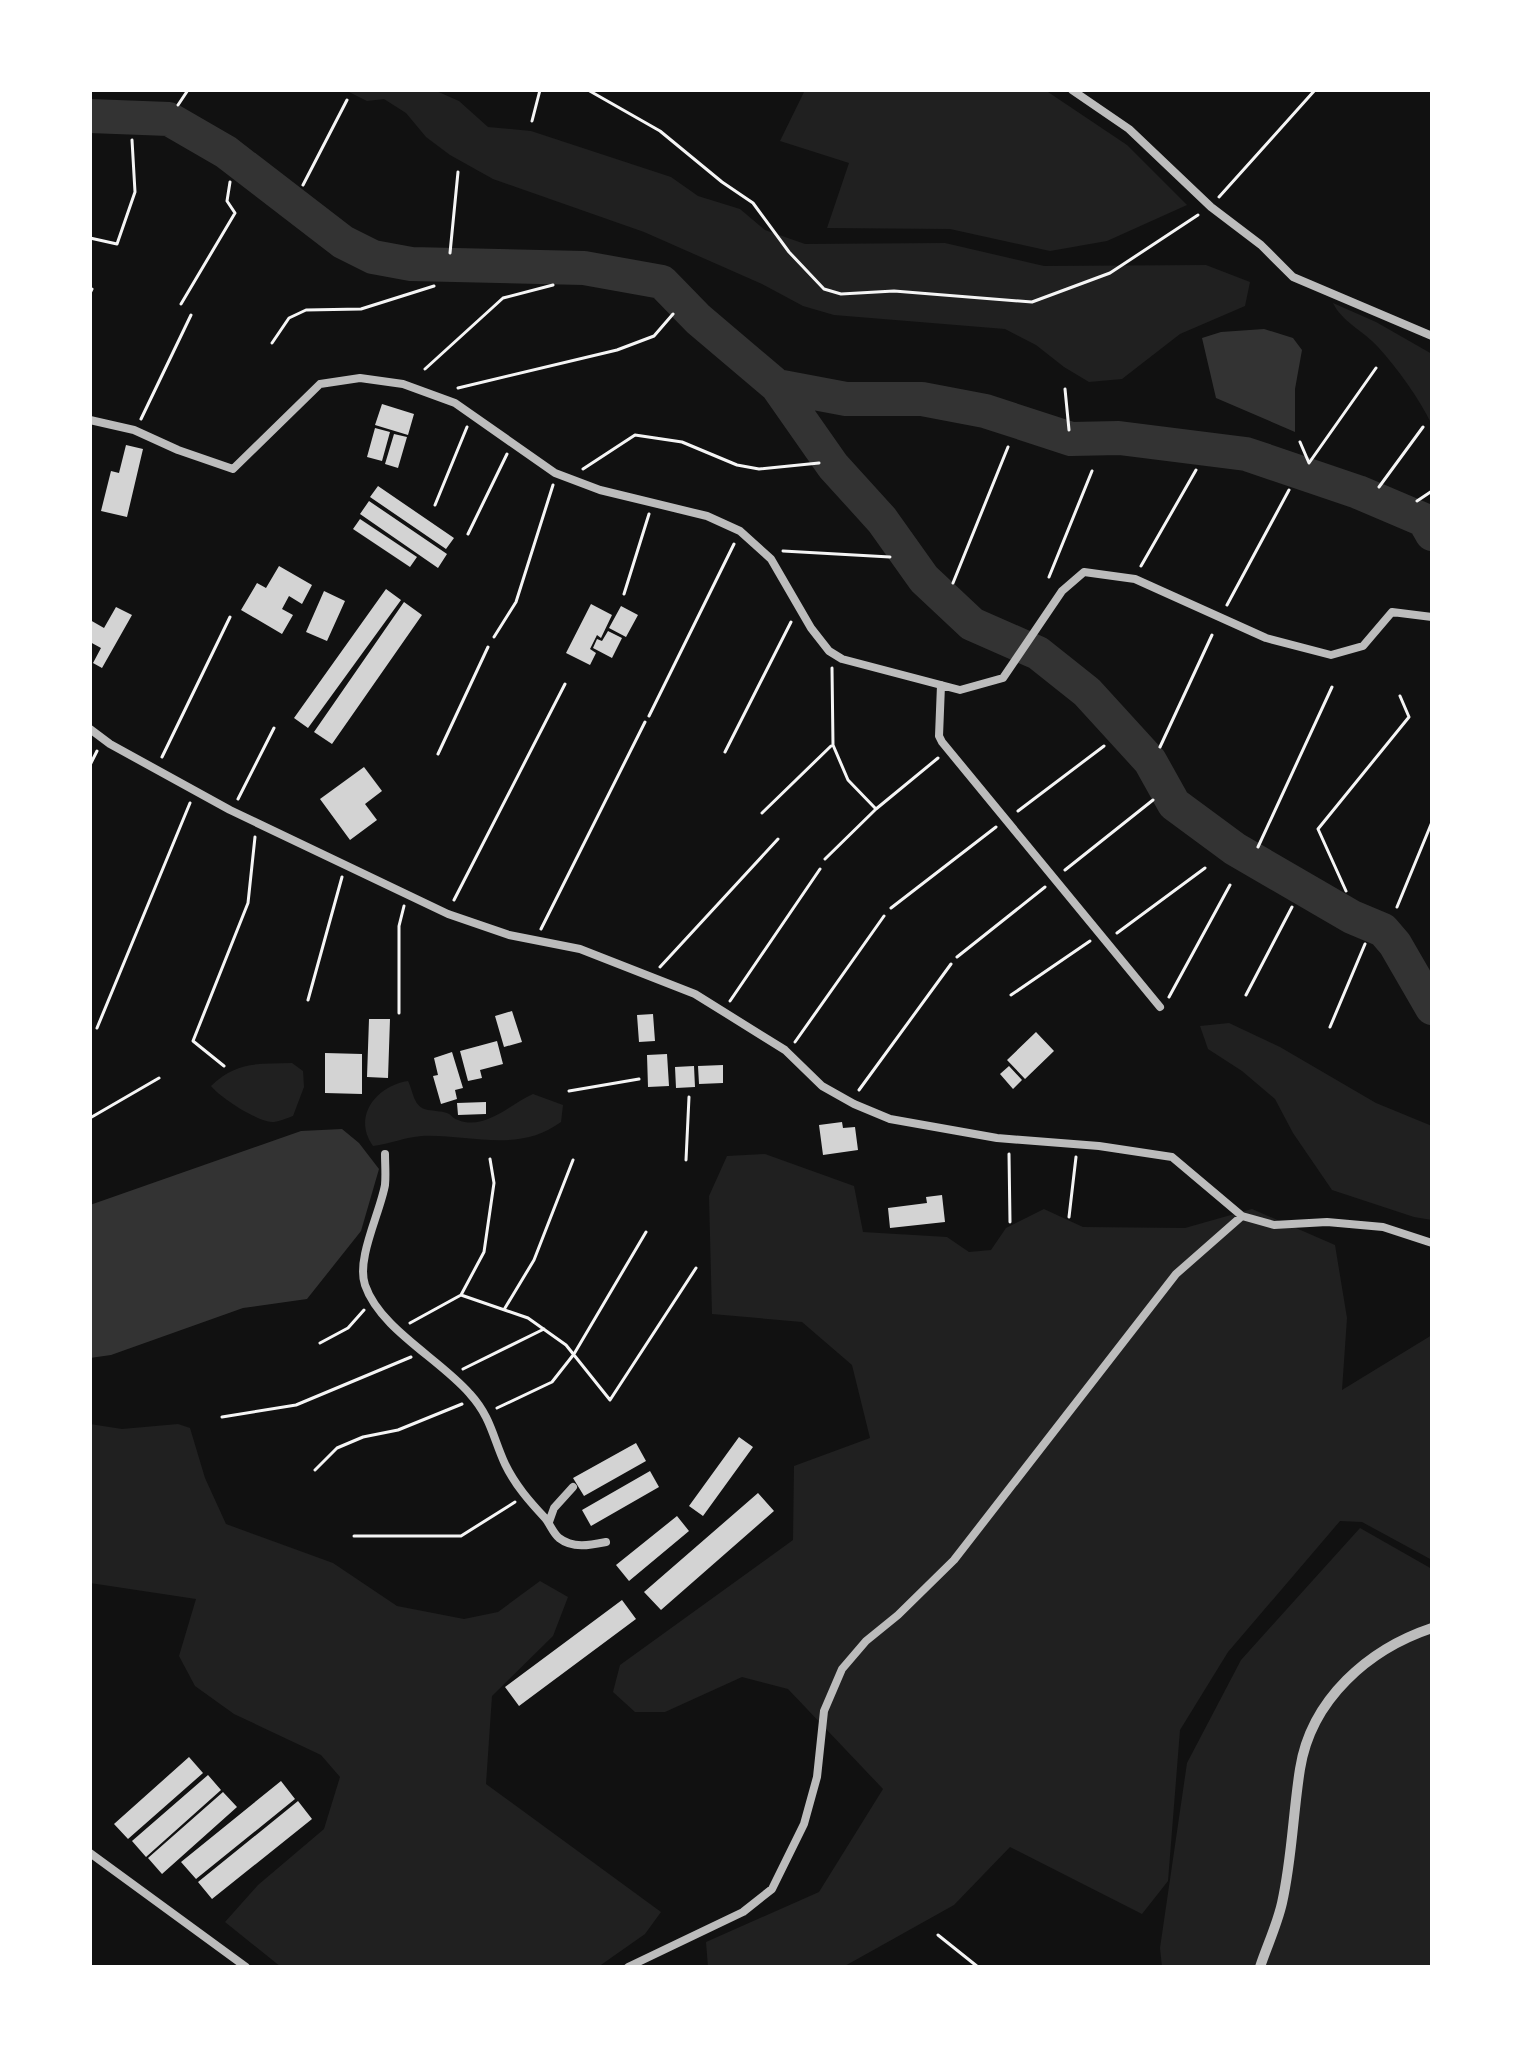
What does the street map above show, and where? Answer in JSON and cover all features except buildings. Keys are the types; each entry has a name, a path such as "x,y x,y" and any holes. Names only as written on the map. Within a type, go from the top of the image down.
{"street":[{"path":"1072,90 1129,129 1211,207 1261,245 1293,277 1432,336"},
{"path":"90,420 134,430 178,450 233,469 320,384 360,378 403,384 464,408 555,473 600,490 707,516 740,531 771,559 811,628 829,651 842,659 960,690 1003,678 1062,591 1084,572 1135,579 1266,638 1331,655 1363,646 1392,612 1432,617"},
{"path":"941,685 939,736 942,742 1160,1007"},
{"path":"90,729 110,744 230,810 448,914 509,935 580,949 695,994 785,1050 822,1086 890,1119 997,1138 1099,1146 1172,1157 1242,1216 1274,1225 1327,1222 1383,1227 1432,1243"},
{"path":"385,1154 385,1182 361,1270 374,1305 472,1395 489,1419 510,1473 558,1537 584,1546 606,1542"},
{"path":"628,1967 743,1912 772,1889 804,1824 817,1777 824,1711 842,1669 866,1641 898,1615 954,1560 1176,1274 1242,1216"},
{"path":"549,1522 554,1508 573,1487"},
{"path":"1260,1967 1282,1905 1294,1833 1300,1766 1311,1729 1326,1704 1371,1657 1407,1636 1432,1628"},
{"path":"90,1853 246,1967"}],"path":[{"path":"178,105 188,90"},
{"path":"532,121 540,90"},
{"path":"588,90 660,131 753,203 789,252 824,289 841,294 894,291 1032,302 1110,273 1211,207 1315,90"},
{"path":"303,185 347,100"},
{"path":"90,238 117,244 135,192 132,140"},
{"path":"450,253 458,172"},
{"path":"181,304 235,213 227,201 230,182"},
{"path":"425,369 503,298 553,285"},
{"path":"272,343 289,318 306,310 361,309 434,286"},
{"path":"458,388 617,350 654,336 673,314"},
{"path":"139,422 191,315"},
{"path":"1300,442 1309,463 1376,368"},
{"path":"1065,389 1069,430"},
{"path":"435,505 468,426"},
{"path":"1379,487 1423,427"},
{"path":"582,470 635,435 682,442 737,465 759,469 819,463"},
{"path":"953,583 1008,447"},
{"path":"468,534 507,454"},
{"path":"1139,570 1196,470"},
{"path":"1049,577 1092,471"},
{"path":"494,637 516,602 553,485"},
{"path":"1225,608 1289,490"},
{"path":"1417,501 1432,491"},
{"path":"624,594 651,509"},
{"path":"649,716 734,544"},
{"path":"779,551 890,557"},
{"path":"160,760 230,617"},
{"path":"725,752 791,622"},
{"path":"1160,747 1212,635"},
{"path":"438,754 488,647"},
{"path":"832,665 833,745 848,780 876,809"},
{"path":"453,904 565,684"},
{"path":"1258,847 1332,687"},
{"path":"1346,891 1318,829 1409,717 1400,696"},
{"path":"541,929 645,722"},
{"path":"236,802 274,728"},
{"path":"762,813 833,745"},
{"path":"1015,813 1104,746"},
{"path":"90,765 97,750"},
{"path":"825,859 876,809 942,755"},
{"path":"1063,872 1153,800"},
{"path":"97,1028 190,803"},
{"path":"1397,907 1432,822"},
{"path":"891,908 999,825"},
{"path":"224,1066 193,1041 248,903 255,837"},
{"path":"660,967 778,839"},
{"path":"1114,935 1205,868"},
{"path":"728,1004 820,869"},
{"path":"308,1000 342,875"},
{"path":"957,957 1048,884"},
{"path":"1169,997 1230,885"},
{"path":"399,1013 399,926 405,903"},
{"path":"1246,995 1292,907"},
{"path":"792,1045 884,916"},
{"path":"1011,995 1092,939"},
{"path":"1330,1027 1365,944"},
{"path":"859,1090 951,964"},
{"path":"90,1118 159,1078"},
{"path":"569,1091 639,1079"},
{"path":"686,1160 689,1097"},
{"path":"1009,1148 1010,1222"},
{"path":"1069,1217 1077,1153"},
{"path":"407,1325 461,1295 484,1252 494,1183 490,1159"},
{"path":"505,1308 534,1260 573,1160"},
{"path":"497,1408 552,1382 574,1354 646,1232"},
{"path":"461,1295 505,1308 544,1329 566,1345 610,1400 696,1268"},
{"path":"320,1343 348,1328 367,1307"},
{"path":"459,1371 544,1329"},
{"path":"222,1417 296,1405 414,1356"},
{"path":"315,1470 337,1448 363,1437 398,1430 466,1403"},
{"path":"354,1536 461,1536 518,1500"},
{"path":"938,1935 978,1967"}],"shaded area":[{"path":"345,90 434,90 459,101 488,127 531,131 671,177 698,196 740,209 765,230 805,244 945,243 1044,266 1206,265 1250,282 1245,306 1180,334 1122,379 1089,382 1036,345 1005,329 834,315 803,306 762,284 644,232 493,179 450,155 426,137 406,113 384,99 367,101"},
{"path":"805,90 1045,90 1127,145 1187,205 1107,241 1050,251 950,229 827,228 849,163 780,141"},
{"path":"1333,303 1376,322 1432,354 1432,425 1393,365"},
{"path":"1264,329 1293,338 1302,350 1295,389 1295,432 1216,398 1202,338 1221,332"},
{"path":"1229,1023 1280,1047 1376,1103 1432,1126 1432,1220 1332,1190 1293,1133 1275,1099 1242,1071 1208,1049 1200,1026"},
{"path":"292,1063 303,1071 304,1087 293,1116 279,1121 267,1121 249,1114 211,1086 239,1068"},
{"path":"408,1081 419,1106 447,1113 458,1120 478,1122 488,1119 533,1094 563,1105 561,1122 544,1132 510,1140 422,1136 373,1146 365,1124 371,1104 386,1089"},
{"path":"342,1129 359,1143 379,1169 361,1231 307,1299 243,1308 111,1355 90,1358 90,1205 301,1131"},
{"path":"765,1154 854,1186 863,1232 947,1237 969,1252 991,1250 1006,1228 1044,1209 1083,1227 1185,1228 1252,1209 1335,1245 1347,1318 1342,1390 1432,1335 1432,1560 1362,1522 1340,1521 1228,1652 1180,1730 1168,1881 1142,1914 1010,1847 954,1905 843,1967 708,1967 706,1942 819,1892 883,1789 788,1689 742,1677 665,1712 635,1712 613,1692 620,1665 793,1540 794,1466 870,1438 852,1365 802,1322 712,1314 709,1196 727,1156"},
{"path":"90,1424 122,1429 178,1424 190,1428 205,1478 226,1524 333,1563 397,1606 464,1619 498,1612 540,1581 568,1597 553,1636 492,1696 486,1784 661,1912 645,1934 598,1967 281,1967 225,1922 258,1885 324,1829 340,1777 321,1755 234,1714 195,1686 179,1656 196,1599 90,1583"},
{"path":"1360,1528 1432,1569 1432,1967 1162,1967 1160,1948 1187,1763 1241,1660"}],"waterway":[{"path":"90,116 169,119 226,152 343,242 373,257 411,264 584,268 662,282 698,319 777,386 846,399 922,399 985,411 1071,439 1119,438 1246,454 1358,492 1424,520 1432,534"},
{"path":"777,386 833,466 882,520 924,579 972,624 1038,653 1087,692 1150,761 1174,804 1235,849 1352,917 1383,930 1395,944 1432,1008"}]}
